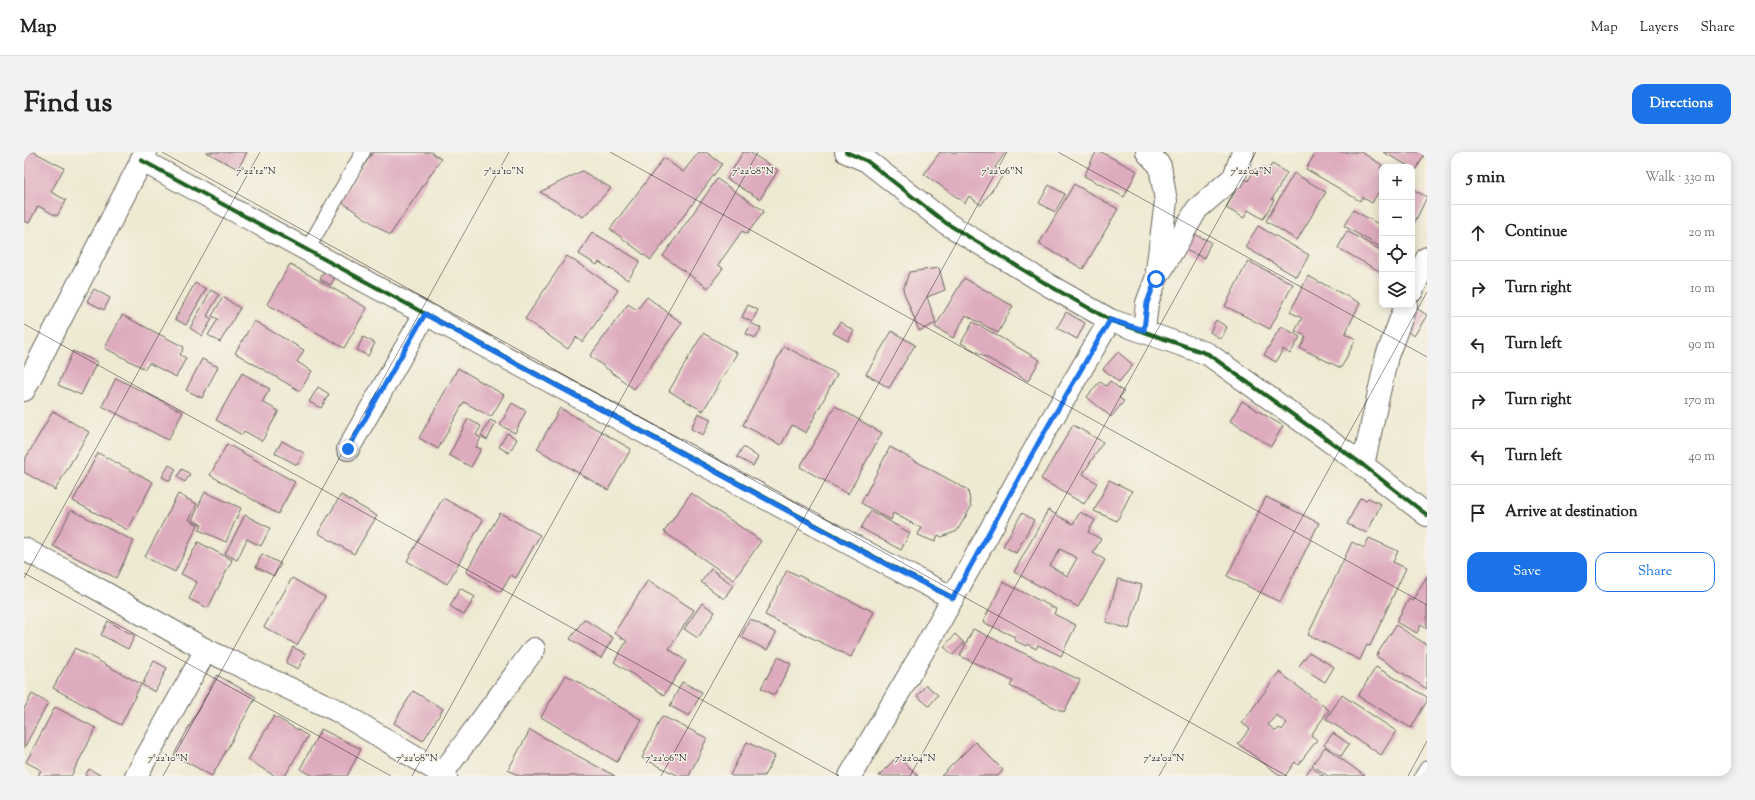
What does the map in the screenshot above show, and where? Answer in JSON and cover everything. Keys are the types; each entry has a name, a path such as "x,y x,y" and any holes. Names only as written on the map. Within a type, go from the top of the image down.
{"street":[{"path":"846,152 867,161 946,223 1050,286 1110,320 1144,330 1208,354 1363,465 1427,515"},
{"path":"1147,152 1160,166 1166,201 1156,279"},
{"path":"1144,330 1147,303 1156,279 1197,209 1234,177 1243,152"},
{"path":"24,390 144,156 307,250 893,568 953,598"},
{"path":"1415,284 1427,258"},
{"path":"1363,465 1387,356 1405,308"},
{"path":"348,449 425,314"},
{"path":"850,776 929,641 1041,438 1110,320"},
{"path":"24,549 206,650 336,710 444,775 534,649"},
{"path":"136,776 206,650"}],"lane":[{"path":"307,250 363,152"},
{"path":"1422,776 1427,768"}],"building":[{"path":"24,152 34,152 64,168 51,192 66,200 57,216 38,206 29,223 24,221"},
{"path":"206,152 247,152 238,169"},
{"path":"373,152 431,152 441,159 390,235 340,201"},
{"path":"699,152 706,152 722,164 651,260 610,229 664,158 683,172"},
{"path":"743,152 749,152 778,170 760,199 727,179"},
{"path":"940,152 1006,152 995,167 1004,174 981,205 969,196 965,203 924,174"},
{"path":"1096,152 1101,152 1137,171 1124,197 1084,176"},
{"path":"1316,152 1361,152 1380,164 1379,164 1379,191 1372,203 1362,197 1360,201 1306,169"},
{"path":"1383,152 1426,152 1416,170 1415,164 1405,164"},
{"path":"1272,164 1287,173 1272,199 1274,200 1263,219 1248,210 1244,218 1226,208 1243,178 1248,181 1255,169 1260,172 1262,167 1268,171"},
{"path":"582,171 611,188 583,217 540,192"},
{"path":"1294,173 1326,192 1297,240 1266,221"},
{"path":"717,179 764,211 747,234 742,231 718,265 723,268 708,288 663,256"},
{"path":"1074,184 1118,209 1083,269 1039,244"},
{"path":"1049,185 1065,194 1055,212 1039,203"},
{"path":"1415,191 1427,197 1415,222"},
{"path":"1353,210 1379,224 1379,246 1344,226"},
{"path":"1258,226 1309,255 1297,277 1245,247"},
{"path":"1347,231 1379,249 1379,271 1338,248"},
{"path":"592,232 640,261 628,280 599,262 597,265 579,254"},
{"path":"1192,233 1211,242 1204,258 1185,250"},
{"path":"567,256 618,290 583,342 576,337 568,349 525,319"},
{"path":"1248,261 1293,284 1270,329 1225,306"},
{"path":"290,264 367,308 344,348 267,304"},
{"path":"327,266 337,272 331,285 320,279"},
{"path":"939,268 945,290 927,297 936,323 919,331 903,290 909,272"},
{"path":"1308,276 1360,303 1345,334 1356,339 1341,368 1300,348 1306,336 1295,331 1302,318 1290,312"},
{"path":"964,278 1013,306 998,333 966,315 953,338 935,327"},
{"path":"195,283 206,289 186,325 175,319"},
{"path":"94,289 110,298 104,310 87,301"},
{"path":"211,290 219,295 207,316 212,319 202,336 190,328"},
{"path":"223,297 240,308 220,342 208,335 218,319 212,316"},
{"path":"647,297 682,323 634,389 590,356 628,304 637,310"},
{"path":"748,305 758,310 752,322 742,317"},
{"path":"1409,308 1415,308 1427,315 1414,336 1398,326"},
{"path":"1066,312 1085,323 1077,339 1057,328"},
{"path":"122,315 184,347 180,355 186,358 176,377 149,363 145,369 105,348"},
{"path":"1216,320 1227,327 1221,339 1210,332"},
{"path":"254,321 304,350 297,362 312,371 300,391 235,353"},
{"path":"840,322 854,331 848,341 833,333"},
{"path":"973,322 1040,360 1028,381 961,343"},
{"path":"751,323 761,328 756,338 746,334"},
{"path":"1281,326 1300,337 1290,354 1283,349 1276,362 1264,355"},
{"path":"892,331 915,345 889,388 866,374"},
{"path":"703,333 737,353 703,411 669,391"},
{"path":"363,337 375,343 368,356 357,350"},
{"path":"784,346 837,374 806,433 792,425 781,445 743,425"},
{"path":"73,351 97,362 81,395 58,385"},
{"path":"1118,352 1133,365 1119,382 1103,369"},
{"path":"202,359 218,367 202,398 186,390"},
{"path":"458,368 504,395 491,417 464,402 438,449 419,438"},
{"path":"242,373 270,389 262,402 279,411 262,441 244,431 242,435 216,420"},
{"path":"116,378 183,412 168,440 102,406"},
{"path":"1100,381 1106,386 1110,381 1124,392 1119,398 1124,401 1111,417 1087,397"},
{"path":"318,387 329,394 321,408 309,402"},
{"path":"1242,401 1283,426 1271,446 1230,421"},
{"path":"512,403 526,411 515,433 500,425"},
{"path":"835,406 882,433 848,494 800,467"},
{"path":"560,408 631,449 608,490 537,449"},
{"path":"53,411 89,432 55,490 24,472 24,461"},
{"path":"698,413 711,419 703,435 691,429"},
{"path":"468,419 481,426 476,435 481,438 476,447 481,449 471,467 449,455"},
{"path":"490,420 496,423 487,440 481,436"},
{"path":"1073,425 1103,442 1083,474 1097,483 1084,504 1041,479"},
{"path":"507,433 517,439 509,453 499,447"},
{"path":"282,441 304,453 297,465 275,453"},
{"path":"227,444 295,482 278,514 210,475"},
{"path":"743,447 758,457 753,466 737,457"},
{"path":"890,447 968,490 971,507 957,531 942,537 938,535 935,542 918,535 921,528 893,513 891,520 861,503"},
{"path":"98,453 153,482 128,530 73,501"},
{"path":"169,465 176,469 170,481 162,477"},
{"path":"182,469 190,474 185,482 177,477"},
{"path":"1109,480 1132,491 1117,521 1094,511"},
{"path":"205,492 241,508 226,542 199,530 202,525 192,520"},
{"path":"691,493 761,541 734,580 664,532"},
{"path":"178,494 197,504 189,520 198,525 175,572 145,557"},
{"path":"341,495 377,516 354,554 318,533"},
{"path":"1266,497 1319,523 1280,602 1227,576"},
{"path":"443,498 483,520 447,584 407,561"},
{"path":"1360,498 1366,500 1368,498 1381,504 1367,533 1347,524"},
{"path":"71,510 134,541 116,578 53,546"},
{"path":"1048,510 1073,524 1080,512 1095,520 1088,532 1101,539 1093,553 1105,560 1078,607 1014,572","holes":["1060,549 1077,558 1067,576 1050,566"]},
{"path":"871,511 910,533 901,550 861,528"},
{"path":"500,513 540,535 516,578 511,575 501,592 466,572"},
{"path":"1022,513 1034,520 1016,553 1003,546"},
{"path":"245,515 270,528 261,546 247,539 237,560 225,554"},
{"path":"1369,538 1398,551 1393,562 1406,568 1370,646 1367,645 1360,660 1308,635 1352,542 1364,548"},
{"path":"198,542 232,560 208,608 189,599 197,582 181,574"},
{"path":"262,554 281,564 274,576 256,567"},
{"path":"711,569 733,585 724,599 701,582"},
{"path":"787,570 874,612 851,657 765,615"},
{"path":"1427,576 1427,629 1421,625 1417,633 1396,622 1409,599 1412,601"},
{"path":"292,578 325,597 297,645 264,627"},
{"path":"1118,579 1142,585 1129,629 1106,622"},
{"path":"648,580 694,610 669,649 686,661 664,695 614,662 627,641 614,633"},
{"path":"1003,582 1056,609 1054,614 1076,625 1061,656 1038,645 1036,649 1027,644 1026,646 1014,640 1015,637 983,622"},
{"path":"460,588 475,597 464,615 450,606"},
{"path":"702,603 715,612 698,638 684,629"},
{"path":"584,619 613,638 601,658 570,639"},
{"path":"750,619 776,633 767,650 741,637"},
{"path":"108,621 135,636 128,649 101,635"},
{"path":"1396,625 1427,645 1427,689 1376,656"},
{"path":"973,629 1080,680 1064,712 1010,686 1013,681 960,656"},
{"path":"955,634 964,643 953,655 944,647"},
{"path":"293,647 306,654 298,669 286,663"},
{"path":"75,648 141,684 121,725 53,688"},
{"path":"1309,652 1334,667 1325,682 1299,666"},
{"path":"778,657 791,664 774,695 761,688"},
{"path":"154,661 167,668 155,692 142,685"},
{"path":"1376,667 1427,697 1427,701 1411,728 1358,696"},
{"path":"1279,672 1329,710 1311,735 1317,740 1298,765 1295,762 1285,776 1281,776 1238,744 1250,729 1242,723","holes":["1276,715 1287,723 1282,730 1279,728 1276,731 1268,725"]},
{"path":"217,675 256,697 212,776 174,755"},
{"path":"566,675 642,720 617,762 541,717"},
{"path":"682,682 702,692 689,716 670,706"},
{"path":"926,685 938,695 929,706 917,696"},
{"path":"413,691 443,709 423,741 394,723"},
{"path":"32,694 48,703 24,748 24,709"},
{"path":"1342,695 1396,731 1381,755 1326,719"},
{"path":"55,707 96,728 71,776 38,776 41,770 26,762"},
{"path":"274,716 308,736 285,776 275,776 248,760"},
{"path":"662,716 707,738 689,776 679,776 642,758"},
{"path":"321,729 361,749 347,776 314,776 300,769"},
{"path":"530,730 615,776 519,776 508,770"},
{"path":"1333,733 1349,744 1341,756 1324,745"},
{"path":"747,742 775,756 764,776 730,775"},
{"path":"975,742 1003,770 998,776 941,776"},
{"path":"1325,747 1365,776 1328,776 1312,765"},
{"path":"898,756 918,776 878,776"},
{"path":"1311,767 1324,776 1305,776"},
{"path":"89,769 102,776 85,776"}],"cycle path":[{"path":"846,152 867,161 946,223 1050,286 1110,320 1208,354 1363,465 1427,515"},
{"path":"141,160 893,567 953,598"}],"route":[{"path":"348,449 425,314 893,568 953,598 1041,438 1110,320 1144,330 1147,303 1156,279"}]}
